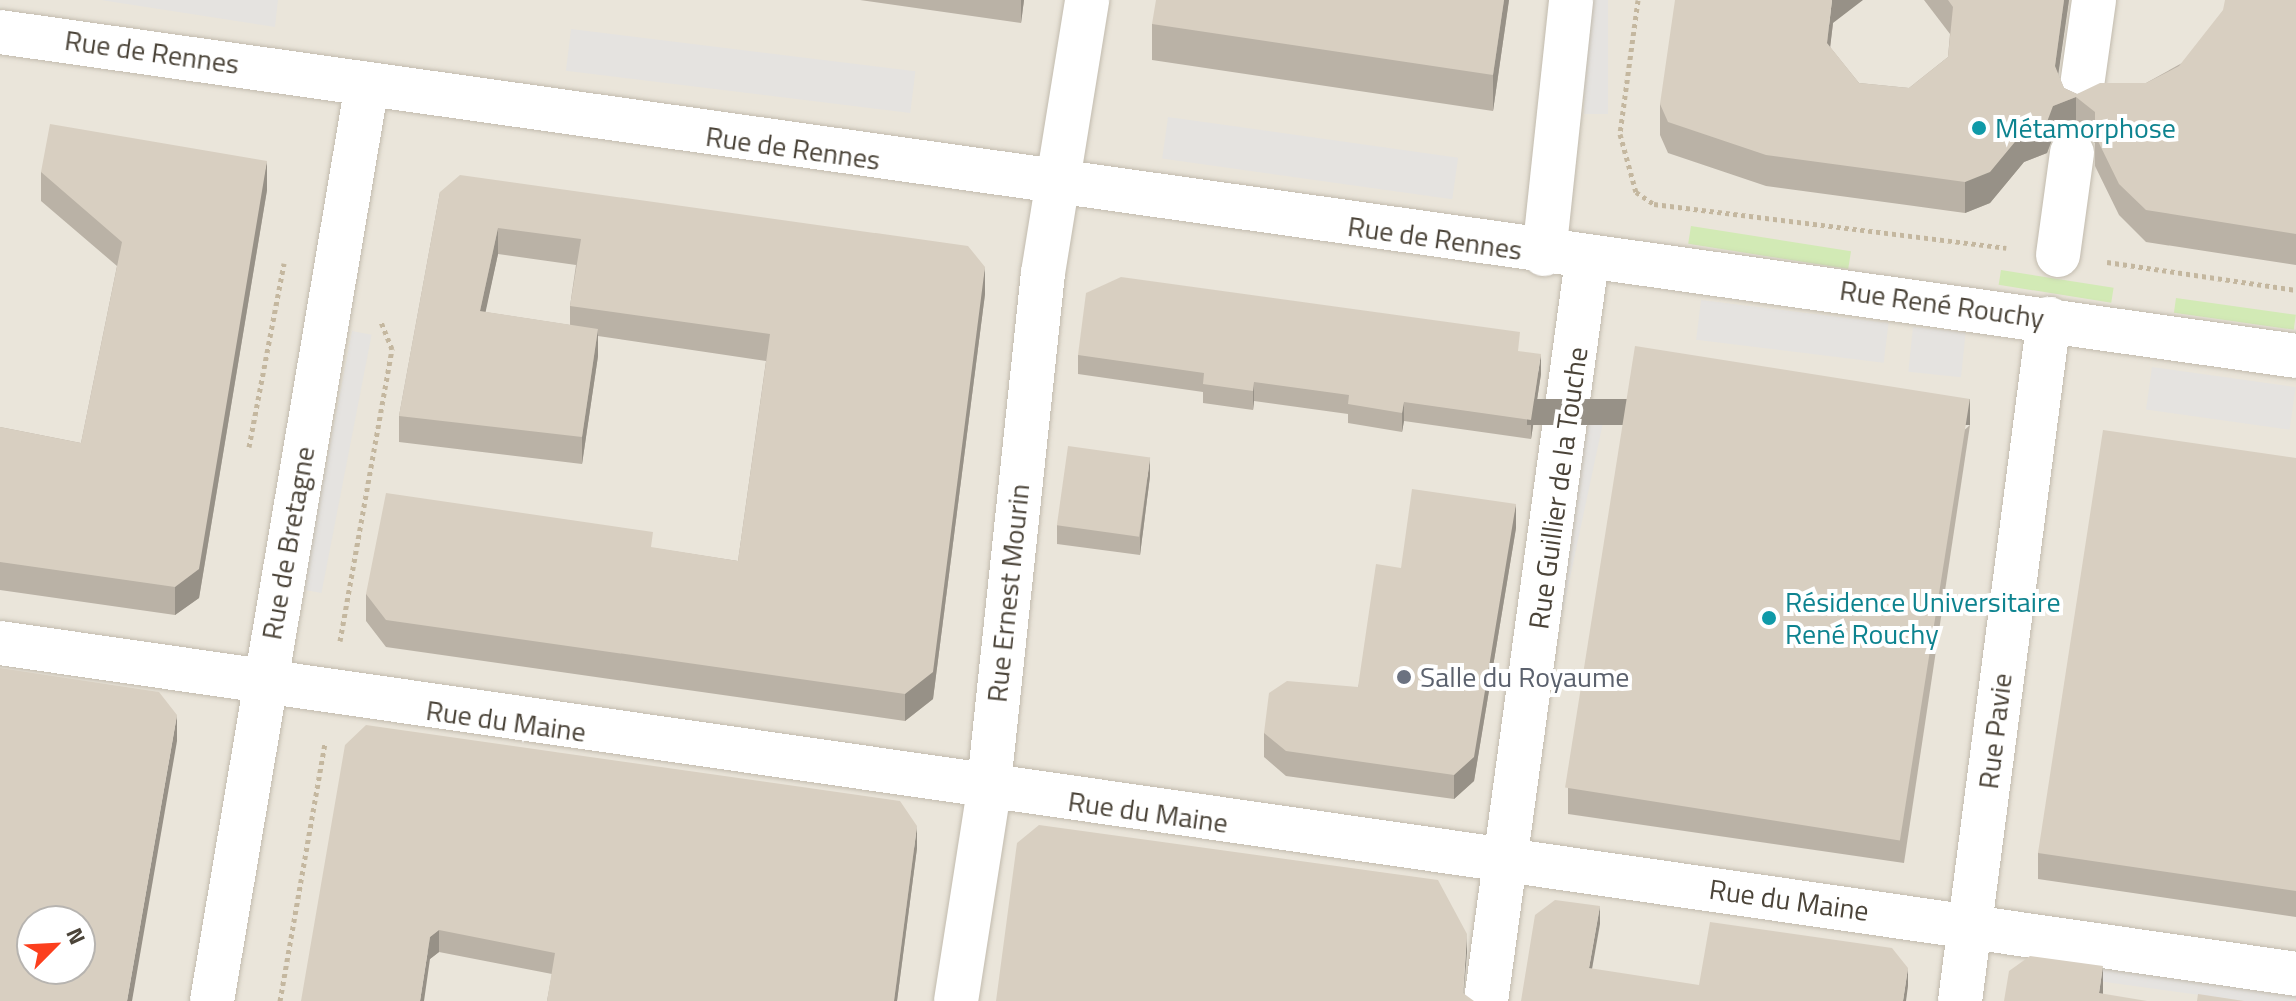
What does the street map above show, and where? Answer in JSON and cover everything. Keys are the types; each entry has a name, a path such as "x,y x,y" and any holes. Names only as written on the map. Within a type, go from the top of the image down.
{"street":[{"name":"Rue Ernest Mourin","path":"956,1001 987,788 1043,273 1062,186 1087,0"},
{"path":"1544,254 1571,0"},
{"path":"2080,100 2094,0"},
{"name":"Rue de Rennes","path":"0,32 1587,260"},
{"name":"Rue de Bretagne","path":"212,1001 367,85"},
{"path":"2058,255 2072,153"},
{"name":"Rue René Rouchy","path":"1587,260 2049,319 2296,356"},
{"name":"Rue Guillier de la Touche","path":"1486,1001 1587,260"},
{"name":"Rue Pavie","path":"1960,1001 1972,928 2049,319"},
{"name":"Rue du Maine","path":"0,643 331,696 2296,974"}],"path":[{"path":"1638,0 1621,157 1636,192 1654,204 2058,255 2296,290"},
{"path":"280,1001 392,349 375,308"}],"shaded area":[{"path":"0,0 2296,0 2296,1001 0,1001"},
{"path":"101,0 278,0 275,27"},
{"path":"1584,0 1608,0 1608,114 1584,114"},
{"path":"571,29 915,71 910,113 566,71"},
{"path":"1168,117 1458,158 1452,199 1162,159"},
{"path":"1701,300 1889,323 1884,363 1696,340"},
{"path":"1913,327 1966,333 1961,377 1908,372"},
{"path":"352,331 372,335 321,593 302,589"},
{"path":"2152,367 2296,387 2290,430 2146,410"},
{"path":"1592,407 1606,410 1526,785 1512,782"},
{"path":"2065,958 2296,990 2296,1001 2243,1001 2062,976"}],"green space":[{"path":"1691,226 1851,251 1848,269 1688,244"},
{"path":"2001,270 2114,288 2111,303 1999,285"},
{"path":"2176,298 2296,315 2294,330 2174,313"}],"building":[{"path":"1156,0 1504,0 1493,75 1152,24"},
{"name":"Métamorphose","path":"1675,0 1832,0 1827,43 1859,83 1909,88 1948,57 1953,7 1948,0 2064,0 2055,66 2064,88 2077,94 2100,83 2146,83 2179,66 2223,10 2225,0 2296,0 2296,234 2146,210 2119,184 2095,135 2095,112 2076,97 2053,106 2047,122 2024,131 1990,172 1965,182 1766,155 1668,122 1660,104"},
{"path":"50,124 267,161 199,569 175,587 0,562 0,427 81,443 122,242 41,172"},
{"path":"460,175 968,246 985,267 933,672 905,694 386,620 366,594 386,493 653,532 651,547 738,561 770,334 570,306 581,239 498,228 480,311 598,329 582,437 399,416 440,192"},
{"path":"1121,277 1520,332 1518,351 1541,354 1531,420 1404,402 1402,413 1348,404 1349,395 1254,382 1253,391 1203,384 1204,373 1078,355 1086,293"},
{"name":"Résidence Universitaire René Rouchy","path":"1635,346 1970,399 1900,841 1565,787"},
{"path":"2103,430 2296,458 2296,891 2038,853"},
{"path":"1068,446 1150,458 1139,537 1057,525"},
{"path":"1412,489 1516,504 1474,757 1454,775 1286,751 1264,733 1269,693 1287,681 1358,687 1376,564 1401,568"},
{"path":"0,668 159,692 177,715 127,1001 0,1001"},
{"path":"366,725 900,801 917,826 894,1001 547,1001 555,953 439,930 430,937 420,1001 301,1001 345,745"},
{"path":"1039,825 1438,880 1467,934 1463,993 1474,1001 996,1001 1017,843"},
{"path":"1555,900 1600,906 1589,968 1699,985 1710,922 1892,948 1908,968 1903,1001 1521,1001 1535,915"},
{"path":"2030,956 2103,966 2099,993 2147,1001 2004,1001 2009,971"},
{"path":"2198,994 2244,1001 2197,1001"}],"place":[{"name":"Métamorphose","path":"1979,128"},
{"name":"Résidence Universitaire René Rouchy","path":"1769,618"},
{"name":"Salle du Royaume","path":"1404,677"}]}
